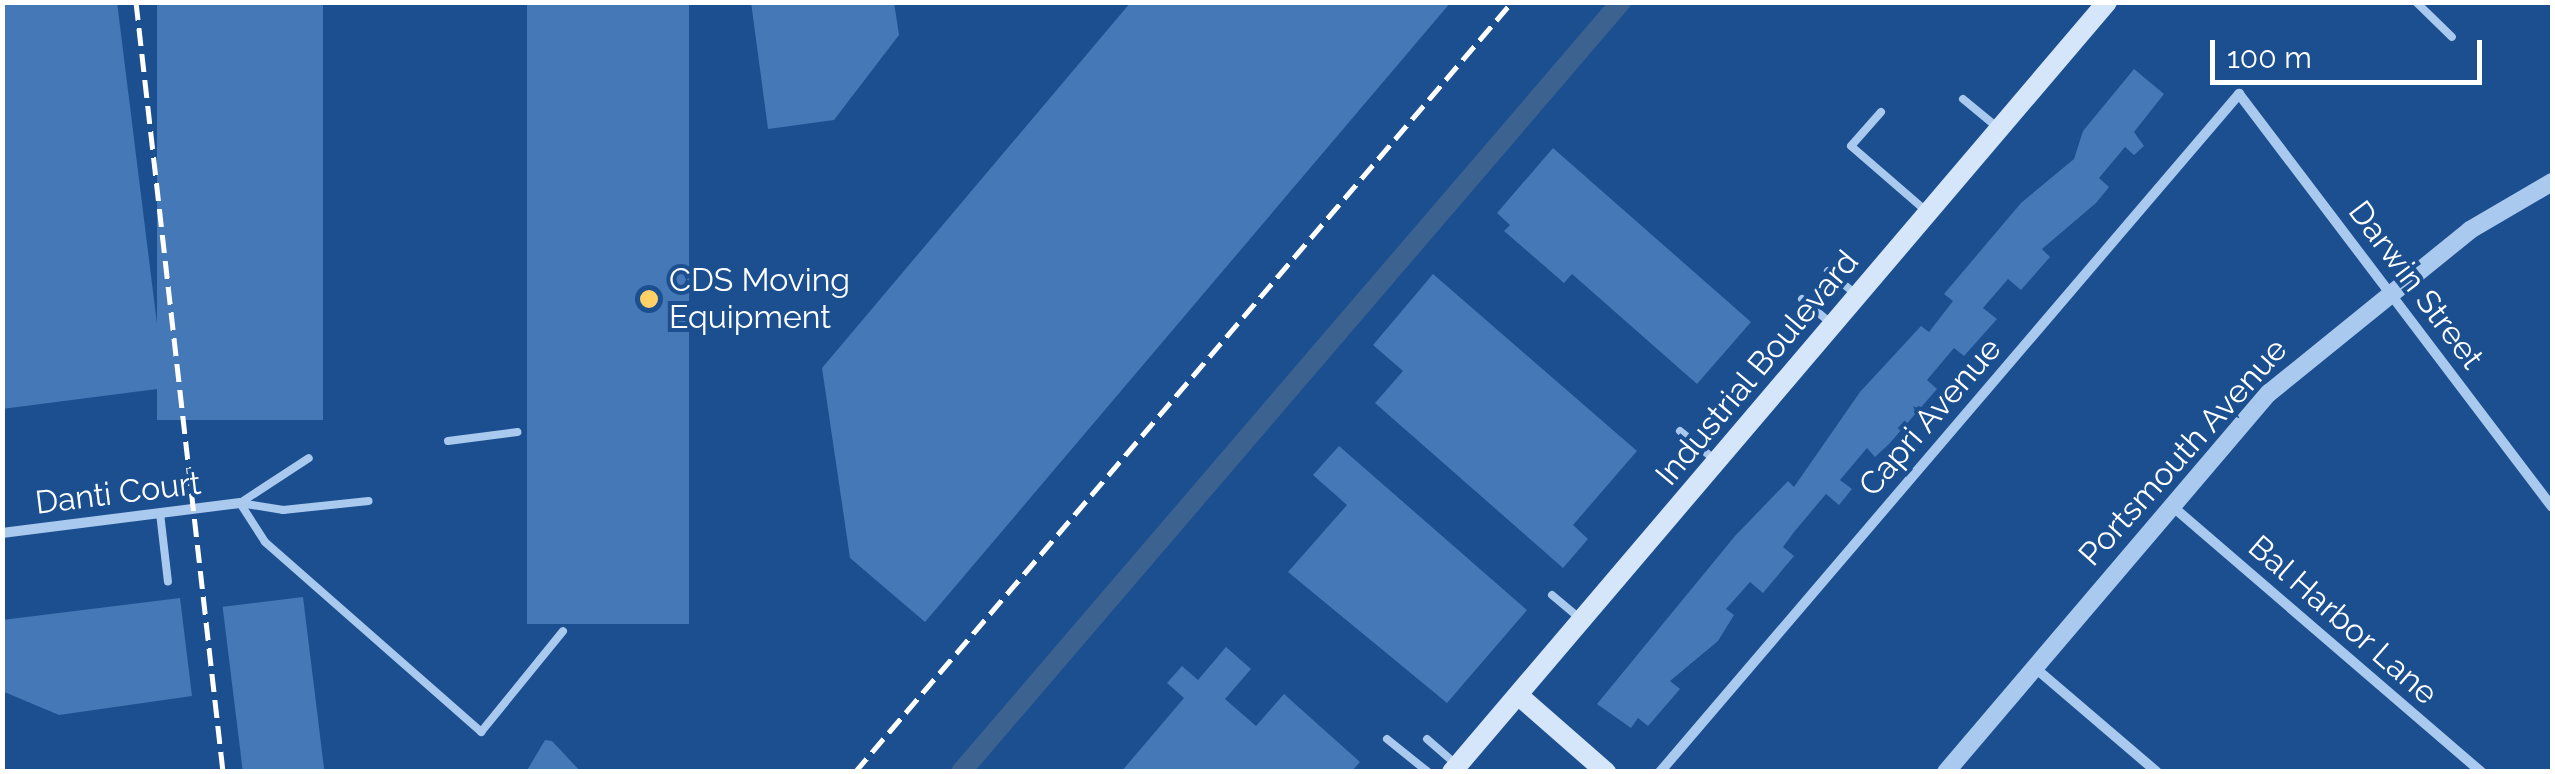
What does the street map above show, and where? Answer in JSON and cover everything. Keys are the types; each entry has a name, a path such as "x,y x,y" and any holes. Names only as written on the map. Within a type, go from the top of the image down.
{"main road":[{"name":"Industrial Boulevard","path":"1455,768 2108,2"},
{"path":"1518,695 1606,772"}],"street":[{"name":"Darwin Street","path":"2239,94 2552,508"},
{"name":"Capri Avenue","path":"1660,772 2239,94"},
{"name":"Portsmouth Avenue","path":"1946,772 2269,393 2392,292 2552,182"},
{"name":"Danti Court","path":"2,533 240,503"},
{"name":"Bal Harbor Lane","path":"2172,506 2481,772"},
{"path":"2034,667 2156,772"}],"lane":[{"path":"2416,2 2452,37"},
{"path":"1963,99 2000,129"},
{"path":"1881,112 1851,146 1928,212"},
{"path":"1828,271 1858,296"},
{"path":"1802,299 1832,326"},
{"path":"1680,431 1717,462"},
{"path":"448,441 518,432"},
{"path":"240,503 309,458"},
{"path":"240,503 282,510 369,501"},
{"path":"240,503 265,542 481,732 563,630"},
{"path":"160,513 168,582"},
{"path":"1552,595 1582,620"},
{"path":"1387,740 1428,772"},
{"path":"1427,740 1455,768"}],"building":[{"path":"2,2 117,2 165,388 2,409"},
{"path":"157,2 323,2 323,420 157,420"},
{"name":"CDS Moving Equipment","path":"527,2 689,2 689,624 527,624"},
{"path":"751,2 894,2 899,35 834,120 768,129"},
{"path":"1131,2 1451,2 925,622 850,558 822,368"},
{"path":"2134,69 2164,94 2134,132 2144,146 2134,155 2125,147 2099,178 2109,187 2096,203 2042,249 2050,257 2021,290 2008,279 1983,308 1997,319 1964,356 1954,348 1927,380 1937,389 1889,444 1875,457 1867,448 1840,480 1852,489 1839,505 1826,494 1783,547 1794,556 1763,593 1750,582 1726,609 1734,615 1718,641 1670,681 1680,689 1648,726 1638,718 1631,728 1597,704 1735,536 1788,481 1794,487 1860,392 1921,326 1929,332 1953,301 1944,294 2021,203 2074,159 2083,131"},
{"path":"1553,148 1751,322 1697,384 1572,274 1564,283 1504,231 1510,225 1497,213"},
{"path":"1433,274 1637,451 1573,525 1588,539 1563,568 1375,403 1403,371 1373,345"},
{"path":"1339,446 1527,610 1447,703 1288,572 1347,505 1313,475"},
{"path":"303,597 324,772 243,772 223,607"},
{"path":"180,598 192,696 59,715 2,691 2,620"},
{"path":"1226,647 1251,669 1225,699 1256,726 1284,694 1360,762 1351,772 1121,772 1184,698 1167,683 1182,666 1198,680"},
{"path":"545,740 552,741 581,772 526,772"}],"waterway":[{"path":"961,772 1621,2"}],"railway":[{"path":"136,2 223,772"},
{"path":"855,772 1512,2"}],"place":[{"name":"CDS Moving Equipment","path":"649,299"}]}
